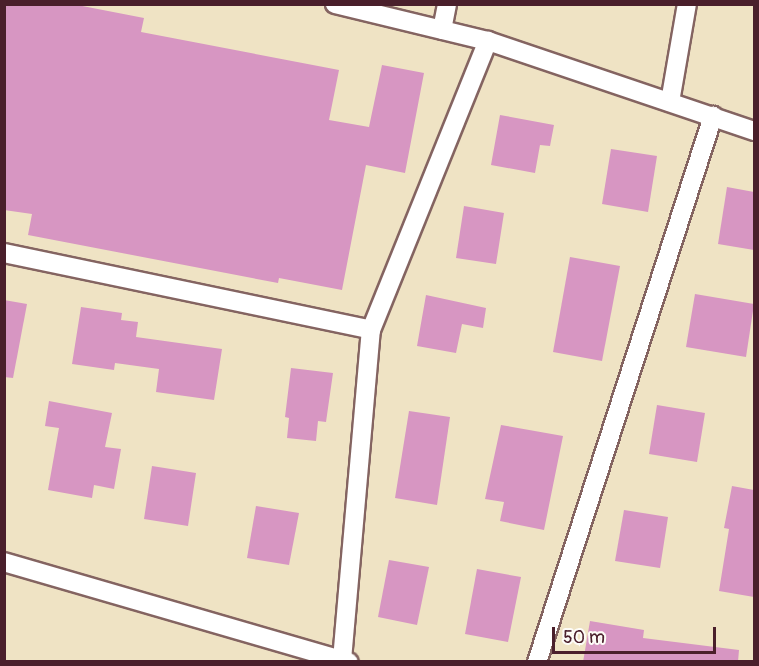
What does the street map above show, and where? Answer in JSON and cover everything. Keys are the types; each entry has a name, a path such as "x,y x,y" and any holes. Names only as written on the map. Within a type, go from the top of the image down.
{"street":[{"path":"335,4 488,41 754,130"},
{"path":"442,30 447,4"},
{"path":"670,102 687,4"},
{"path":"4,562 345,661 371,330 488,41"},
{"path":"537,662 713,116"},
{"path":"4,253 371,330"}],"building":[{"path":"4,4 72,4 144,18 141,32 339,70 329,120 369,127 382,65 424,73 405,173 366,165 342,290 279,278 278,283 28,235 32,214 4,210"},
{"path":"500,115 554,125 550,146 540,145 535,173 491,165"},
{"path":"611,149 657,156 648,212 602,204"},
{"path":"727,187 754,192 754,250 718,244"},
{"path":"464,206 504,213 496,264 456,258"},
{"path":"570,257 620,266 602,361 553,352"},
{"path":"695,294 754,304 746,357 686,347"},
{"path":"426,295 486,308 483,328 462,324 456,353 417,346"},
{"path":"4,300 27,304 13,378 4,377"},
{"path":"81,307 122,313 121,320 138,322 136,337 222,349 214,400 156,392 159,369 115,363 114,370 72,364"},
{"path":"291,368 333,373 326,422 318,421 316,441 287,438 289,418 285,417"},
{"path":"49,401 112,413 105,447 121,449 114,489 94,485 92,498 48,490 59,428 45,426"},
{"path":"657,405 705,413 697,462 649,454"},
{"path":"409,411 450,417 437,505 395,498"},
{"path":"501,425 563,436 544,530 500,521 504,502 485,499"},
{"path":"152,466 196,473 188,526 144,519"},
{"path":"732,486 754,490 754,597 719,591 729,529 724,528"},
{"path":"256,506 299,513 289,565 247,558"},
{"path":"624,510 668,517 660,568 615,561"},
{"path":"389,560 429,567 417,625 378,617"},
{"path":"477,569 521,577 508,642 465,634"},
{"path":"590,621 644,630 643,638 739,650 738,662 583,662"}]}
